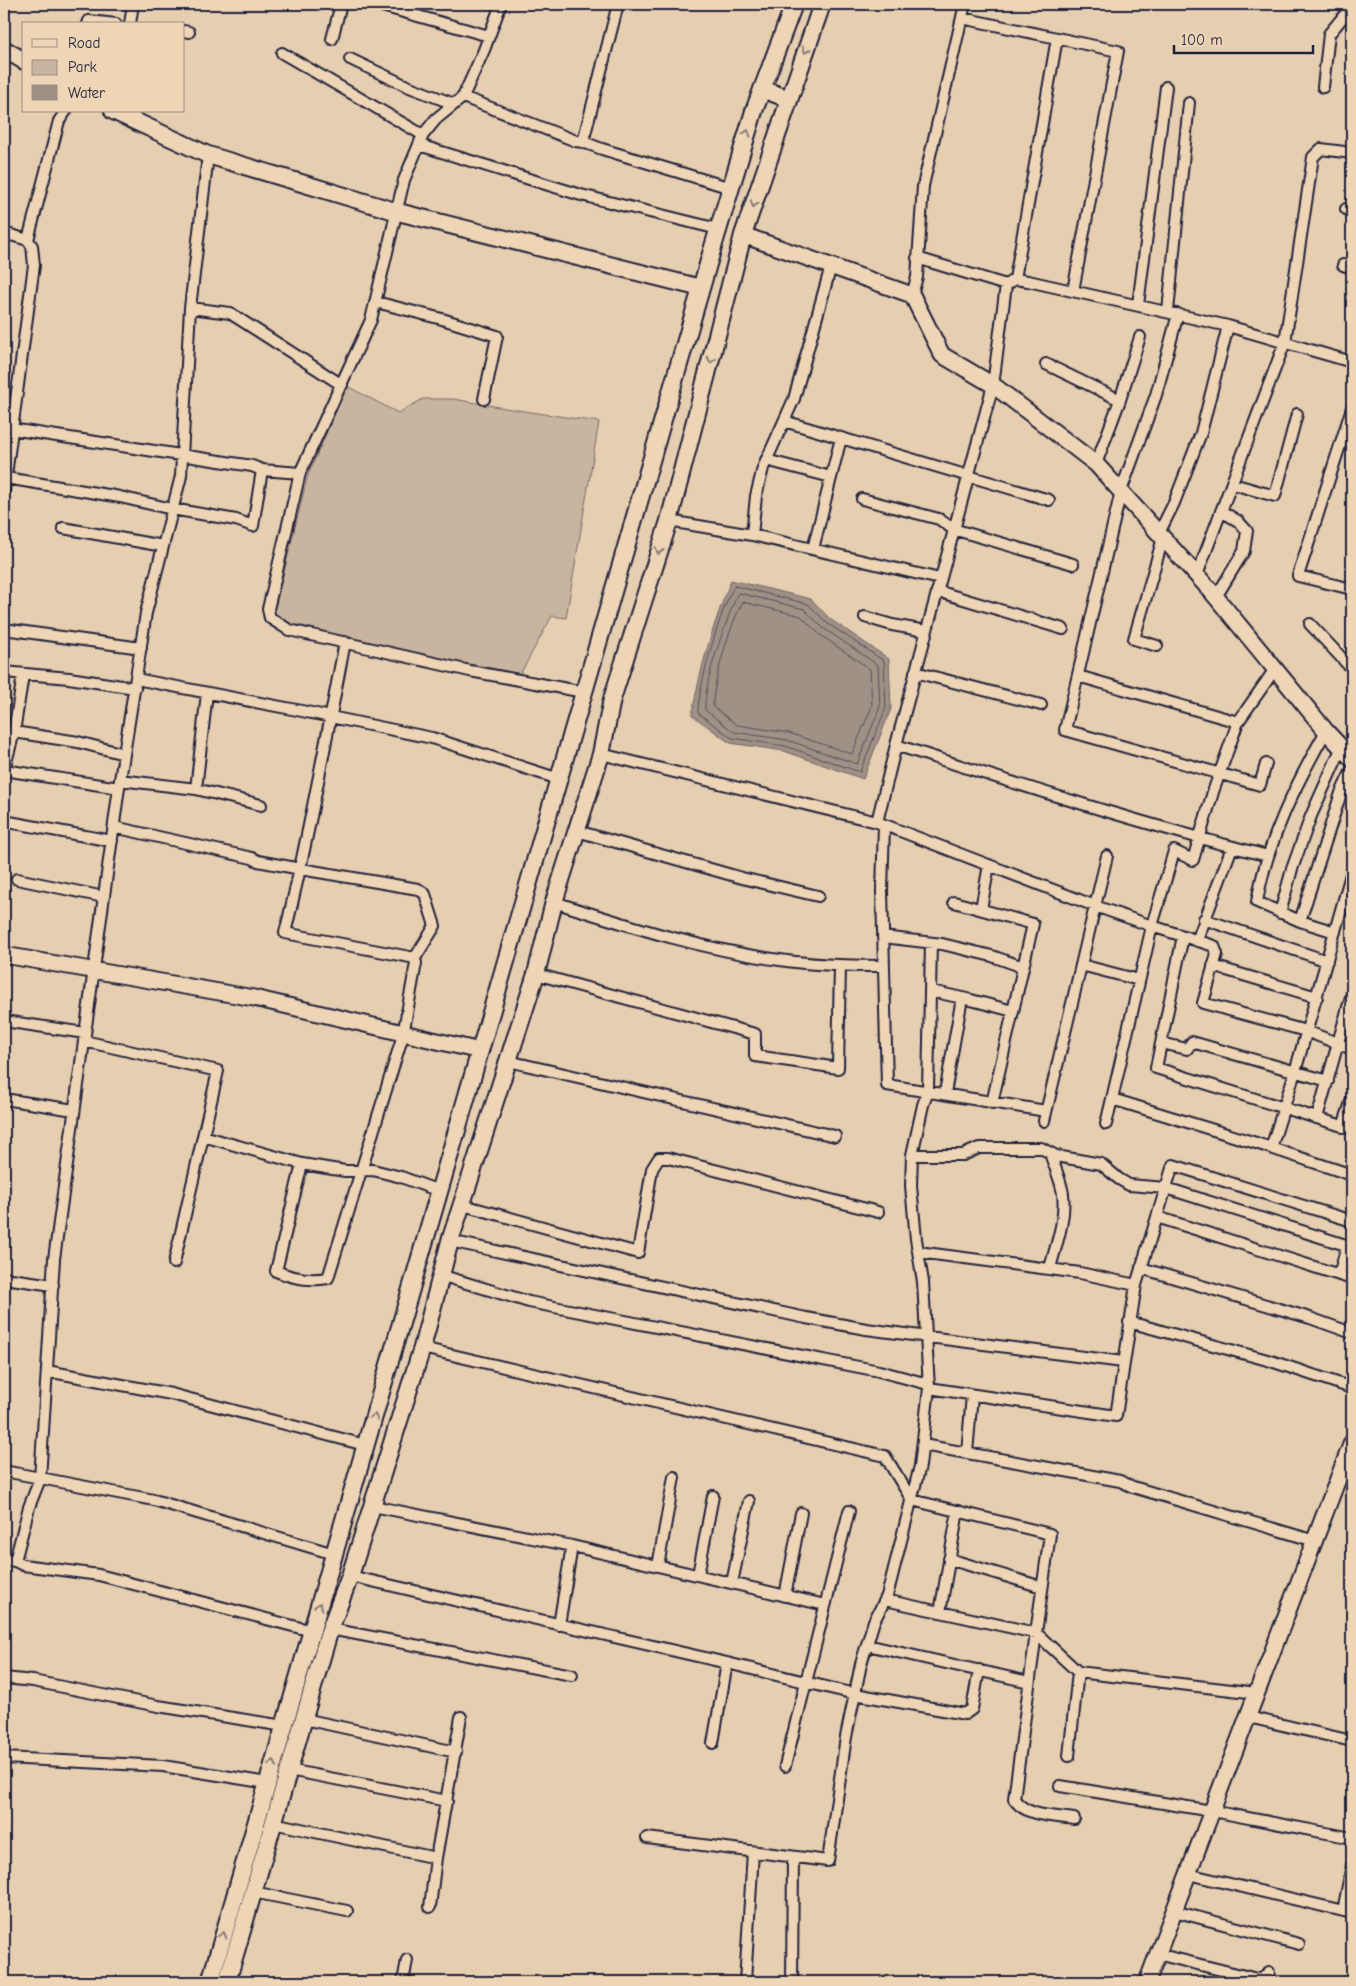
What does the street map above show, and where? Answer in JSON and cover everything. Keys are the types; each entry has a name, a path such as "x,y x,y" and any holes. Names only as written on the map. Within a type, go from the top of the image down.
{"main road":[{"path":"210,1982 718,229 762,89 794,4"},
{"path":"227,1982 330,1629 373,1506 422,1348 450,1241 536,974 554,902 601,754 612,699 669,520 743,235 822,4"},
{"path":"4,49 22,59"},
{"path":"762,89 789,99"},
{"path":"115,112 208,155 398,212 701,288"}],"street":[{"path":"130,22 134,4"},
{"path":"332,39 341,4"},
{"path":"382,4 382,6 490,36"},
{"path":"501,4 490,36 463,97 436,119 423,135 404,180 398,212 371,320 300,473 268,609 270,618 289,630 470,671 584,692"},
{"path":"583,142 618,4"},
{"path":"965,4 923,186 917,277 912,295 942,355 993,385 1096,464 1216,597 1341,749 1352,759"},
{"path":"1323,86 1330,34 1352,6"},
{"path":"962,18 1118,51 1073,291"},
{"path":"1015,279 1057,38"},
{"path":"282,53 423,135"},
{"path":"350,58 407,86 454,104"},
{"path":"1138,305 1166,87"},
{"path":"463,97 576,141 731,188"},
{"path":"1168,311 1190,103"},
{"path":"28,240 59,121 65,112"},
{"path":"419,146 581,195 718,229"},
{"path":"1197,576 1285,342 1313,157 1321,149 1352,153"},
{"path":"15,1561 29,1506 40,1479 54,1260 119,784 146,613 181,476 190,308 208,155"},
{"path":"4,233 28,240 32,246 34,265 4,490"},
{"path":"743,235 912,295"},
{"path":"917,258 1006,285"},
{"path":"752,535 756,496 766,460 794,399 831,266"},
{"path":"1107,856 1045,1116 946,1093 887,1085 882,966 881,823 896,745 967,475 993,385 1006,285 1015,279 1028,280 1168,311 1228,326 1352,362"},
{"path":"376,302 497,336 484,399"},
{"path":"190,308 230,313 342,385"},
{"path":"1178,314 1156,395 1122,491 1065,730 1260,785 1266,764"},
{"path":"1157,646 1134,639 1161,535 1201,433 1228,326"},
{"path":"1096,464 1120,400 1140,336"},
{"path":"1046,364 1120,400"},
{"path":"1352,408 1298,576 1352,589"},
{"path":"1232,484 1275,496 1297,414"},
{"path":"784,421 1049,500"},
{"path":"11,429 252,466 262,470 300,473"},
{"path":"813,550 840,438"},
{"path":"766,460 831,477"},
{"path":"6,478 120,497 172,509 236,520 252,526 262,470"},
{"path":"862,499 939,519 953,529 1073,564"},
{"path":"1216,597 1244,551 1247,532 1238,521 1222,511"},
{"path":"669,520 752,535 940,579"},
{"path":"63,528 163,546"},
{"path":"937,591 1063,629"},
{"path":"865,617 926,632"},
{"path":"1310,624 1352,670"},
{"path":"4,629 141,648"},
{"path":"345,642 301,869 285,933 415,958"},
{"path":"1106,1124 1152,926 1174,851 1193,860 1238,722 1274,669"},
{"path":"4,672 135,684 207,693 432,738 559,779"},
{"path":"915,672 1041,705"},
{"path":"22,675 14,732 4,770 119,784 196,789 261,805"},
{"path":"1078,676 1238,722"},
{"path":"196,789 207,693"},
{"path":"1326,731 1299,778 1268,856 1257,902 1300,921 1335,932"},
{"path":"14,732 78,742 124,754"},
{"path":"896,745 1020,786 1268,856"},
{"path":"1280,913 1292,869 1311,816 1341,749"},
{"path":"601,754 881,823 1095,906 1214,946 1217,954 1203,1003 1306,1031 1352,1049"},
{"path":"1300,921 1341,793 1352,770"},
{"path":"4,821 112,841"},
{"path":"114,827 301,869 418,890 425,894 435,926 415,958 416,963 403,1033 328,1278 316,1280 285,1275 276,1271 302,1164"},
{"path":"577,831 742,878 818,896"},
{"path":"1197,941 1232,847"},
{"path":"980,909 989,865"},
{"path":"1271,1148 1295,1072 1352,872"},
{"path":"17,879 104,897"},
{"path":"554,902 633,927 699,944 779,960 840,966 882,966"},
{"path":"954,902 1033,924 992,1103"},
{"path":"1204,919 1327,961"},
{"path":"1183,936 1156,1068 1348,1128 1352,1099"},
{"path":"883,937 942,944 992,956 1023,966"},
{"path":"647,1838 828,1861 846,1737 855,1694 874,1621 885,1600 912,1500 923,1445 928,1386 927,1337 923,1282 910,1186 912,1155 928,1091 931,942"},
{"path":"4,955 254,998 480,1051"},
{"path":"1081,964 1139,980"},
{"path":"536,974 754,1034 755,1056 838,1068 840,966"},
{"path":"1213,966 1317,997"},
{"path":"931,991 1013,1011"},
{"path":"1317,1118 1352,993"},
{"path":"946,1093 962,998"},
{"path":"4,1021 85,1037 218,1071 174,1263"},
{"path":"1161,1043 1187,1049 1192,1042 1328,1081"},
{"path":"508,1061 835,1136"},
{"path":"4,1099 74,1110"},
{"path":"1112,1099 1352,1175"},
{"path":"204,1136 302,1164 345,1171 373,1170 401,1177 439,1191"},
{"path":"912,1155 963,1156 979,1148 1041,1148 1056,1156 1102,1164 1129,1185 1166,1188 1350,1247 1339,1275"},
{"path":"1050,1153 1060,1180 1063,1195 1063,1211 1050,1268"},
{"path":"463,1205 638,1253 652,1168 659,1158 668,1158 878,1212"},
{"path":"440,1275 529,1302 879,1371 928,1386 972,1395 1116,1416 1136,1285 1173,1165 1352,1221"},
{"path":"1157,1217 1352,1279"},
{"path":"450,1241 806,1318 866,1329 1123,1362"},
{"path":"918,1252 1050,1268 1136,1285"},
{"path":"1141,1268 1352,1332"},
{"path":"4,1278 53,1285"},
{"path":"1129,1322 1271,1361 1352,1388"},
{"path":"422,1348 885,1456 912,1500 1050,1534 1014,1799 1018,1806 1034,1813 1074,1819"},
{"path":"47,1371 171,1394 366,1445"},
{"path":"967,1453 972,1395"},
{"path":"1146,1982 1352,1442"},
{"path":"923,1445 1120,1481 1132,1488 1315,1541"},
{"path":"4,1471 154,1500 334,1554"},
{"path":"658,1566 674,1477"},
{"path":"698,1575 713,1496"},
{"path":"732,1583 749,1501"},
{"path":"373,1506 572,1546 825,1605"},
{"path":"784,1766 849,1511"},
{"path":"940,1612 958,1511"},
{"path":"785,1596 802,1513"},
{"path":"559,1625 572,1546"},
{"path":"949,1559 1042,1586"},
{"path":"4,1560 15,1561 23,1565 99,1575 312,1630"},
{"path":"350,1576 855,1694 965,1714 972,1709 978,1670"},
{"path":"885,1600 1036,1633 1078,1672 1257,1693"},
{"path":"330,1629 572,1675"},
{"path":"867,1645 1030,1682"},
{"path":"713,1744 727,1663"},
{"path":"1070,1756 1078,1672"},
{"path":"4,1678 33,1681 158,1706 284,1726"},
{"path":"430,1908 436,1858 461,1717"},
{"path":"1248,1717 1352,1741"},
{"path":"304,1719 456,1752"},
{"path":"4,1758 163,1766 267,1783"},
{"path":"289,1770 447,1801"},
{"path":"1060,1786 1212,1811 1352,1838"},
{"path":"273,1823 436,1858"},
{"path":"745,1982 753,1852"},
{"path":"792,1856 792,1982"},
{"path":"1188,1874 1348,1912 1352,1865"},
{"path":"253,1892 347,1911"},
{"path":"1174,1911 1299,1944"},
{"path":"1157,1954 1261,1980 1269,1972"},
{"path":"403,1982 407,1960"}],"green space":[{"path":"347,386 398,413 423,399 453,399 599,422 566,618 552,616 518,678 277,620 274,612 308,475"}],"water":[{"path":"731,580 811,599 830,619 889,659 891,709 863,779 784,751 730,743 692,715 708,646"}]}
